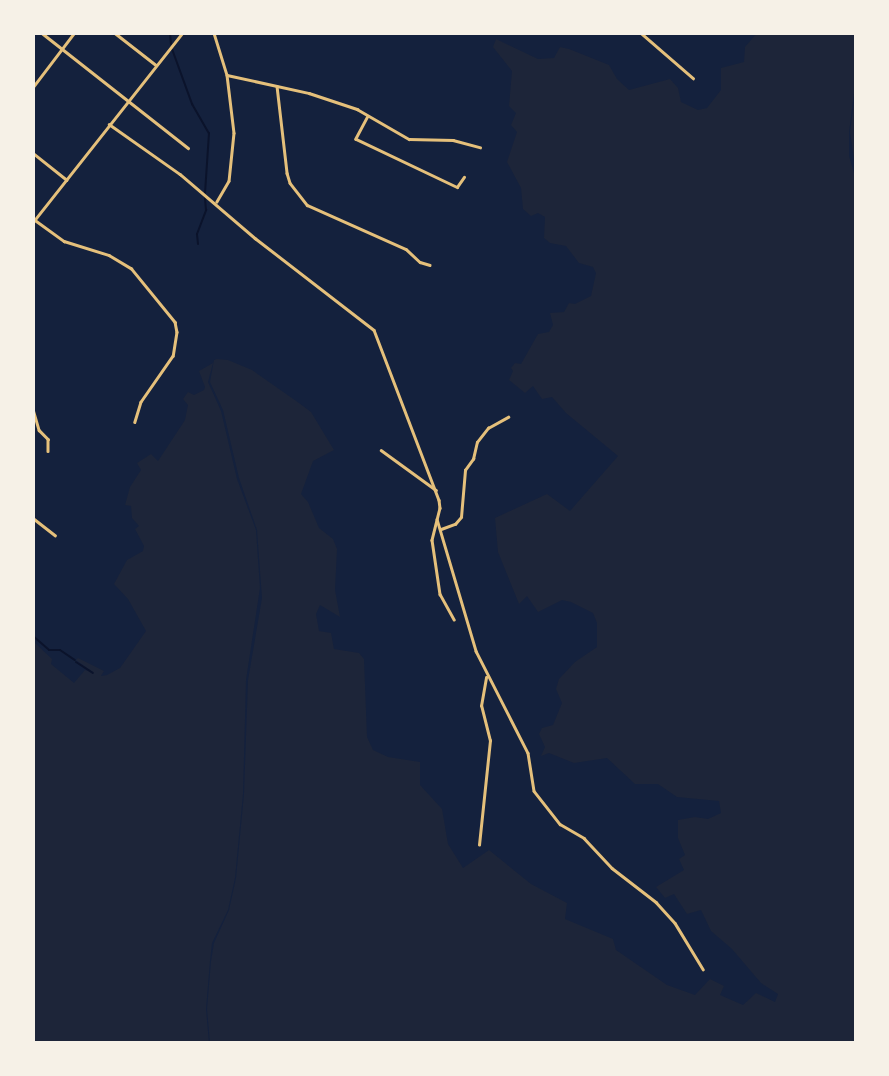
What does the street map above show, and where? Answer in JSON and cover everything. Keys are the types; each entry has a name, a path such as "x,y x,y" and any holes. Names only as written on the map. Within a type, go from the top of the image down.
{"street":[{"path":"42,33 188,148"},
{"path":"33,87 74,33"},
{"path":"115,33 156,65"},
{"path":"135,422 141,402 173,356 177,332 175,322 131,268 109,255 64,241 34,221 182,33"},
{"path":"215,33 233,107 234,163 229,181 216,203"},
{"path":"641,33 693,78"},
{"path":"227,75 309,93 368,116 409,139 453,140 480,147"},
{"path":"276,86 290,183 307,205 396,244 429,265"},
{"path":"368,116 356,139 457,187 464,177"},
{"path":"109,124 203,192 374,330 436,490 440,508 432,540 440,594 454,619"},
{"path":"33,153 66,180"},
{"path":"33,409 39,430 48,439 48,452"},
{"path":"442,529 455,524 461,517 465,470 473,459 477,442 488,428 508,417"},
{"path":"381,450 436,490"},
{"path":"33,518 55,535"},
{"path":"437,519 442,529 463,613 486,677 528,753 534,791 559,824 584,838 611,869 656,902 675,923 702,969"},
{"path":"479,845 490,741 481,706 486,677"}],"shaded area":[{"path":"757,33 856,33 856,78 849,132 849,156 856,180 856,1043 210,1043 207,1009 211,961 214,943 229,910 236,878 244,794 248,680 262,598 257,530 239,478 223,410 210,382 214,360 217,359 228,360 252,370 311,412 334,450 313,461 301,494 308,502 319,528 333,539 337,549 335,590 340,617 320,605 316,614 319,631 331,633 334,649 359,653 364,659 367,737 373,750 388,757 420,762 420,785 442,809 448,844 463,868 489,850 531,884 567,903 565,919 613,939 616,950 667,985 695,995 710,979 724,986 720,995 743,1005 756,993 775,1002 778,994 761,983 732,949 711,931 701,910 687,914 674,894 665,898 656,887 684,870 679,859 685,855 678,838 678,820 695,817 708,819 721,813 719,801 677,797 658,784 635,784 607,758 574,763 549,753 541,756 545,747 539,734 542,728 553,725 562,703 556,689 559,679 575,662 597,647 597,623 593,613 571,602 562,600 538,612 527,596 519,604 498,552 495,518 547,494 570,511 618,456 566,413 552,397 542,399 533,386 525,393 509,380 513,371 511,368 515,363 521,364 538,334 549,332 553,325 550,313 564,312 569,303 575,304 591,296 596,273 593,267 579,263 566,246 550,243 544,238 545,217 538,213 531,216 523,209 521,188 507,162 517,132 511,125 516,113 509,106 512,71 493,47 496,39 538,59 554,58 560,47 569,49 609,65 617,79 629,90 670,79 678,88 681,102 698,110 707,108 721,90 721,68 744,62 745,47"},
{"path":"856,87 856,173 850,132"},
{"path":"213,363 208,382 221,411 237,479 256,530 260,588 246,680 243,794 235,878 228,910 212,943 206,1009 209,1043 33,1043 33,641 52,659 51,664 74,683 85,670 94,673 76,660 78,658 104,671 101,676 107,675 120,668 146,631 128,599 114,584 127,560 143,551 144,546 135,529 139,526 132,518 131,506 125,505 130,487 141,470 137,463 151,454 158,461 185,420 188,405 183,399 188,392 194,395 204,390 199,371"}],"waterway":[{"path":"170,33 171,44"},
{"path":"172,49 192,104 209,133 205,193"},
{"path":"198,244 197,234 206,210 205,198"},
{"path":"33,636 49,650 60,650 75,660"},
{"path":"76,662 93,673"}]}
